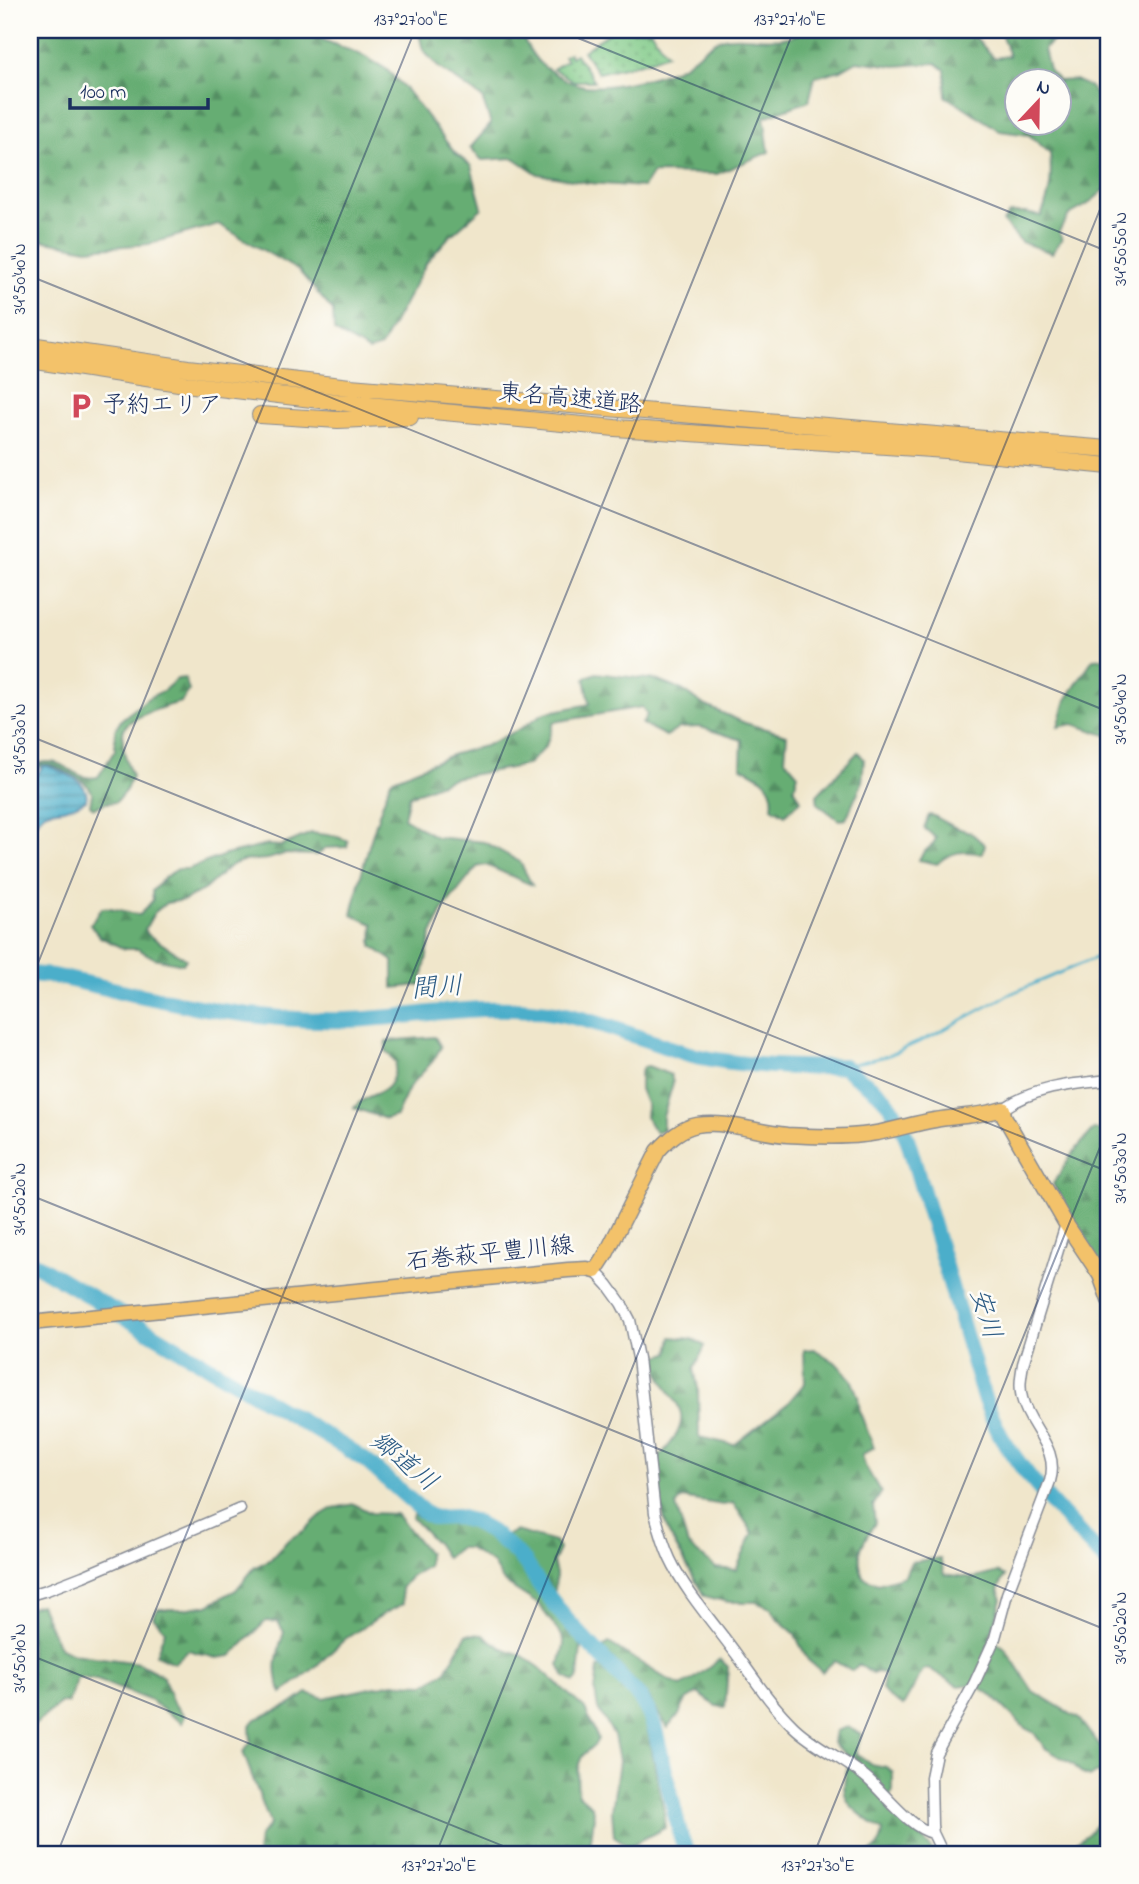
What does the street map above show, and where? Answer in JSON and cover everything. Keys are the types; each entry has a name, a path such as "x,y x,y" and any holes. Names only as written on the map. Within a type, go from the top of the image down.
{"highway":[{"name":"東名高速道路","path":"30,345 188,368 350,387 1109,449"},
{"name":"東名高速道路","path":"30,360 185,384 337,402 615,428 946,450 1109,466"},
{"path":"260,415 338,419 472,415"}],"main road":[{"name":"石巻萩平豊川線","path":"30,1323 568,1270 595,1271 658,1151 683,1130 697,1125 718,1124 785,1135 861,1135 1003,1109"},
{"path":"1003,1109 1066,1224 1100,1275 1109,1300"}],"street":[{"path":"1003,1109 1023,1097 1050,1087 1109,1080"},
{"path":"943,1854 933,1833 931,1777 936,1753 988,1655 1007,1594 1053,1469 1052,1457 1022,1399 1020,1381 1066,1224"},
{"path":"595,1271 621,1303 630,1320 638,1359 654,1513 670,1559 684,1583 780,1713 812,1742 868,1779 913,1823 933,1833"},
{"path":"30,1595 83,1576 240,1509"}],"green space":[{"path":"30,30 203,30 208,35 218,30 298,30 364,56 386,69 404,87 455,153 471,166 482,208 448,238 427,262 381,347 369,351 334,331 333,311 299,271 218,224 149,244 87,249 30,238"},
{"path":"418,30 518,30 535,58 551,72 575,84 603,86 646,79 671,71 716,41 730,37 785,38 804,30 965,30 994,58 1009,56 1000,30 1064,30 1044,49 1048,66 1002,66 1002,131 946,97 945,70 936,63 895,66 857,61 841,70 815,77 809,101 764,117 769,152 717,174 653,173 643,187 589,183 538,174 514,158 482,160 470,148 491,124 482,98 438,67 423,50"},
{"path":"613,30 650,30 667,54 598,73 583,51"},
{"path":"569,53 571,57 576,54 594,81 574,81 553,69 567,60 564,56"},
{"path":"1072,80 1090,87 1109,112 1109,186 1087,205 1069,215 1059,231 1062,239 1052,253 1021,242 1003,222 1009,213 1041,216 1050,185 1050,153 1030,136 1072,136"},
{"path":"1109,658 1109,736 1073,724 1058,727 1066,700 1093,659"},
{"path":"596,673 656,680 682,690 704,705 745,723 787,735 785,759 798,774 794,788 801,800 785,815 772,807 772,792 769,786 754,773 741,767 742,740 700,727 680,728 666,736 642,724 647,715 642,707 554,722 546,746 527,765 453,778 409,796 404,818 436,837 484,842 520,862 532,885 486,865 477,867 443,910 431,936 421,985 393,988 393,961 372,946 373,924 352,915 368,847 391,780 454,754 485,746 520,729 544,713 590,704 585,678"},
{"path":"185,678 189,691 181,702 143,715 125,727 123,745 132,776 126,790 116,802 94,808 90,805 90,788 56,767 44,765 30,773 30,767 52,762 81,776 98,777 115,750 115,730 122,719 177,679"},
{"path":"858,752 864,759 862,783 846,819 839,820 818,804 817,795"},
{"path":"929,815 970,832 985,845 982,854 958,853 937,864 919,860 936,838 924,828"},
{"path":"311,833 335,836 348,841 347,847 325,848 318,855 284,854 268,859 242,861 231,865 205,889 185,900 166,903 154,913 145,929 147,934 186,959 183,964 154,958 138,949 124,949 100,937 90,925 102,908 140,915 153,900 152,891 165,877 178,869 188,869 225,855 267,845 281,846"},
{"path":"435,1037 441,1047 433,1061 410,1086 396,1116 386,1119 354,1108 361,1101 386,1088 394,1075 396,1062 386,1051 386,1041"},
{"path":"648,1066 671,1075 673,1083 663,1117 663,1130 656,1133 646,1117 647,1106 640,1089 640,1075 643,1067"},
{"path":"1094,1129 1109,1133 1109,1292 1103,1273 1053,1184 1072,1154"},
{"path":"672,1337 692,1339 705,1346 694,1369 698,1388 699,1437 734,1445 787,1404 805,1383 804,1350 814,1349 835,1362 851,1379 858,1396 860,1413 874,1447 862,1455 864,1464 881,1493 873,1506 875,1523 861,1548 863,1577 878,1584 905,1576 911,1562 940,1558 944,1574 975,1578 998,1572 1005,1576 998,1590 1002,1599 990,1638 1004,1647 1033,1691 1079,1719 1109,1758 1109,1784 1104,1776 1097,1772 1090,1777 1082,1774 1074,1765 1045,1748 1034,1733 1025,1728 990,1694 974,1684 958,1686 928,1668 923,1670 903,1706 888,1697 882,1689 885,1673 872,1674 859,1664 852,1671 834,1661 822,1672 808,1660 794,1633 778,1619 771,1608 756,1602 728,1602 704,1596 668,1532 660,1503 658,1458 673,1440 680,1426 681,1414 659,1372 657,1356 669,1353","holes":["682,1498 723,1505 733,1503 753,1533 736,1570 716,1568 688,1545 676,1506"]},
{"path":"354,1504 371,1513 396,1514 428,1553 428,1566 411,1576 401,1588 403,1604 345,1639 282,1693 277,1678 277,1662 284,1632 278,1622 266,1621 231,1656 216,1658 188,1650 174,1663 156,1655 165,1630 153,1617 158,1609 208,1605 236,1590 255,1567 270,1560 288,1540 305,1530 321,1515 333,1508"},
{"path":"413,1514 427,1522 454,1523 475,1528 496,1540 516,1531 555,1542 559,1549 553,1562 556,1574 555,1590 546,1599 573,1632 581,1647 578,1678 574,1682 564,1676 559,1665 564,1645 562,1636 538,1604 504,1582 493,1564 468,1548 458,1548 446,1558 437,1544 412,1518"},
{"path":"40,1604 59,1647 73,1654 139,1663 163,1676 173,1703 185,1716 182,1723 149,1700 97,1680 77,1677 68,1703 60,1703 30,1729 30,1607"},
{"path":"467,1634 483,1635 502,1648 521,1655 539,1667 585,1709 598,1739 583,1755 578,1771 578,1794 592,1806 594,1817 590,1847 583,1854 257,1854 259,1837 270,1824 243,1752 251,1742 250,1726 256,1719 290,1705 307,1693 324,1698 393,1683 425,1684 446,1671"},
{"path":"609,1643 681,1686 720,1659 728,1667 725,1707 716,1706 698,1693 686,1700 679,1715 667,1728 648,1696 603,1648"},
{"path":"598,1668 603,1668 644,1713 664,1811 665,1828 629,1846 614,1836 612,1811 619,1761 614,1735 598,1709 595,1691"},
{"path":"847,1727 861,1734 856,1753 871,1764 886,1767 893,1773 893,1791 885,1803 891,1813 916,1830 935,1854 867,1854 879,1845 883,1831 862,1816 845,1794 846,1773 851,1759 833,1743 835,1731"},
{"path":"1109,1798 1109,1818 1105,1828 1109,1854 1060,1854 1089,1833"}],"water":[{"path":"43,766 61,771 80,782 86,793 86,800 72,807 45,812 30,828 30,778"}],"waterway":[{"path":"844,1066 887,1056 930,1037 1010,994 1109,952"},
{"name":"間川","path":"30,974 53,976 198,1007 309,1020 371,1019 473,1010 523,1009 595,1023 685,1053 718,1060 772,1066 844,1066 884,1098 896,1115 908,1141 984,1398 999,1433 1039,1488 1109,1564"},
{"name":"郷道川","path":"30,1261 343,1446 366,1461 426,1514 434,1518 457,1517 472,1521 508,1546 525,1562 566,1619 641,1699 655,1729 681,1838 688,1854"}],"place":[{"name":"予約エリア","path":"81,406"}],"water label":[{"name":"安川","path":"984,1314"}]}
